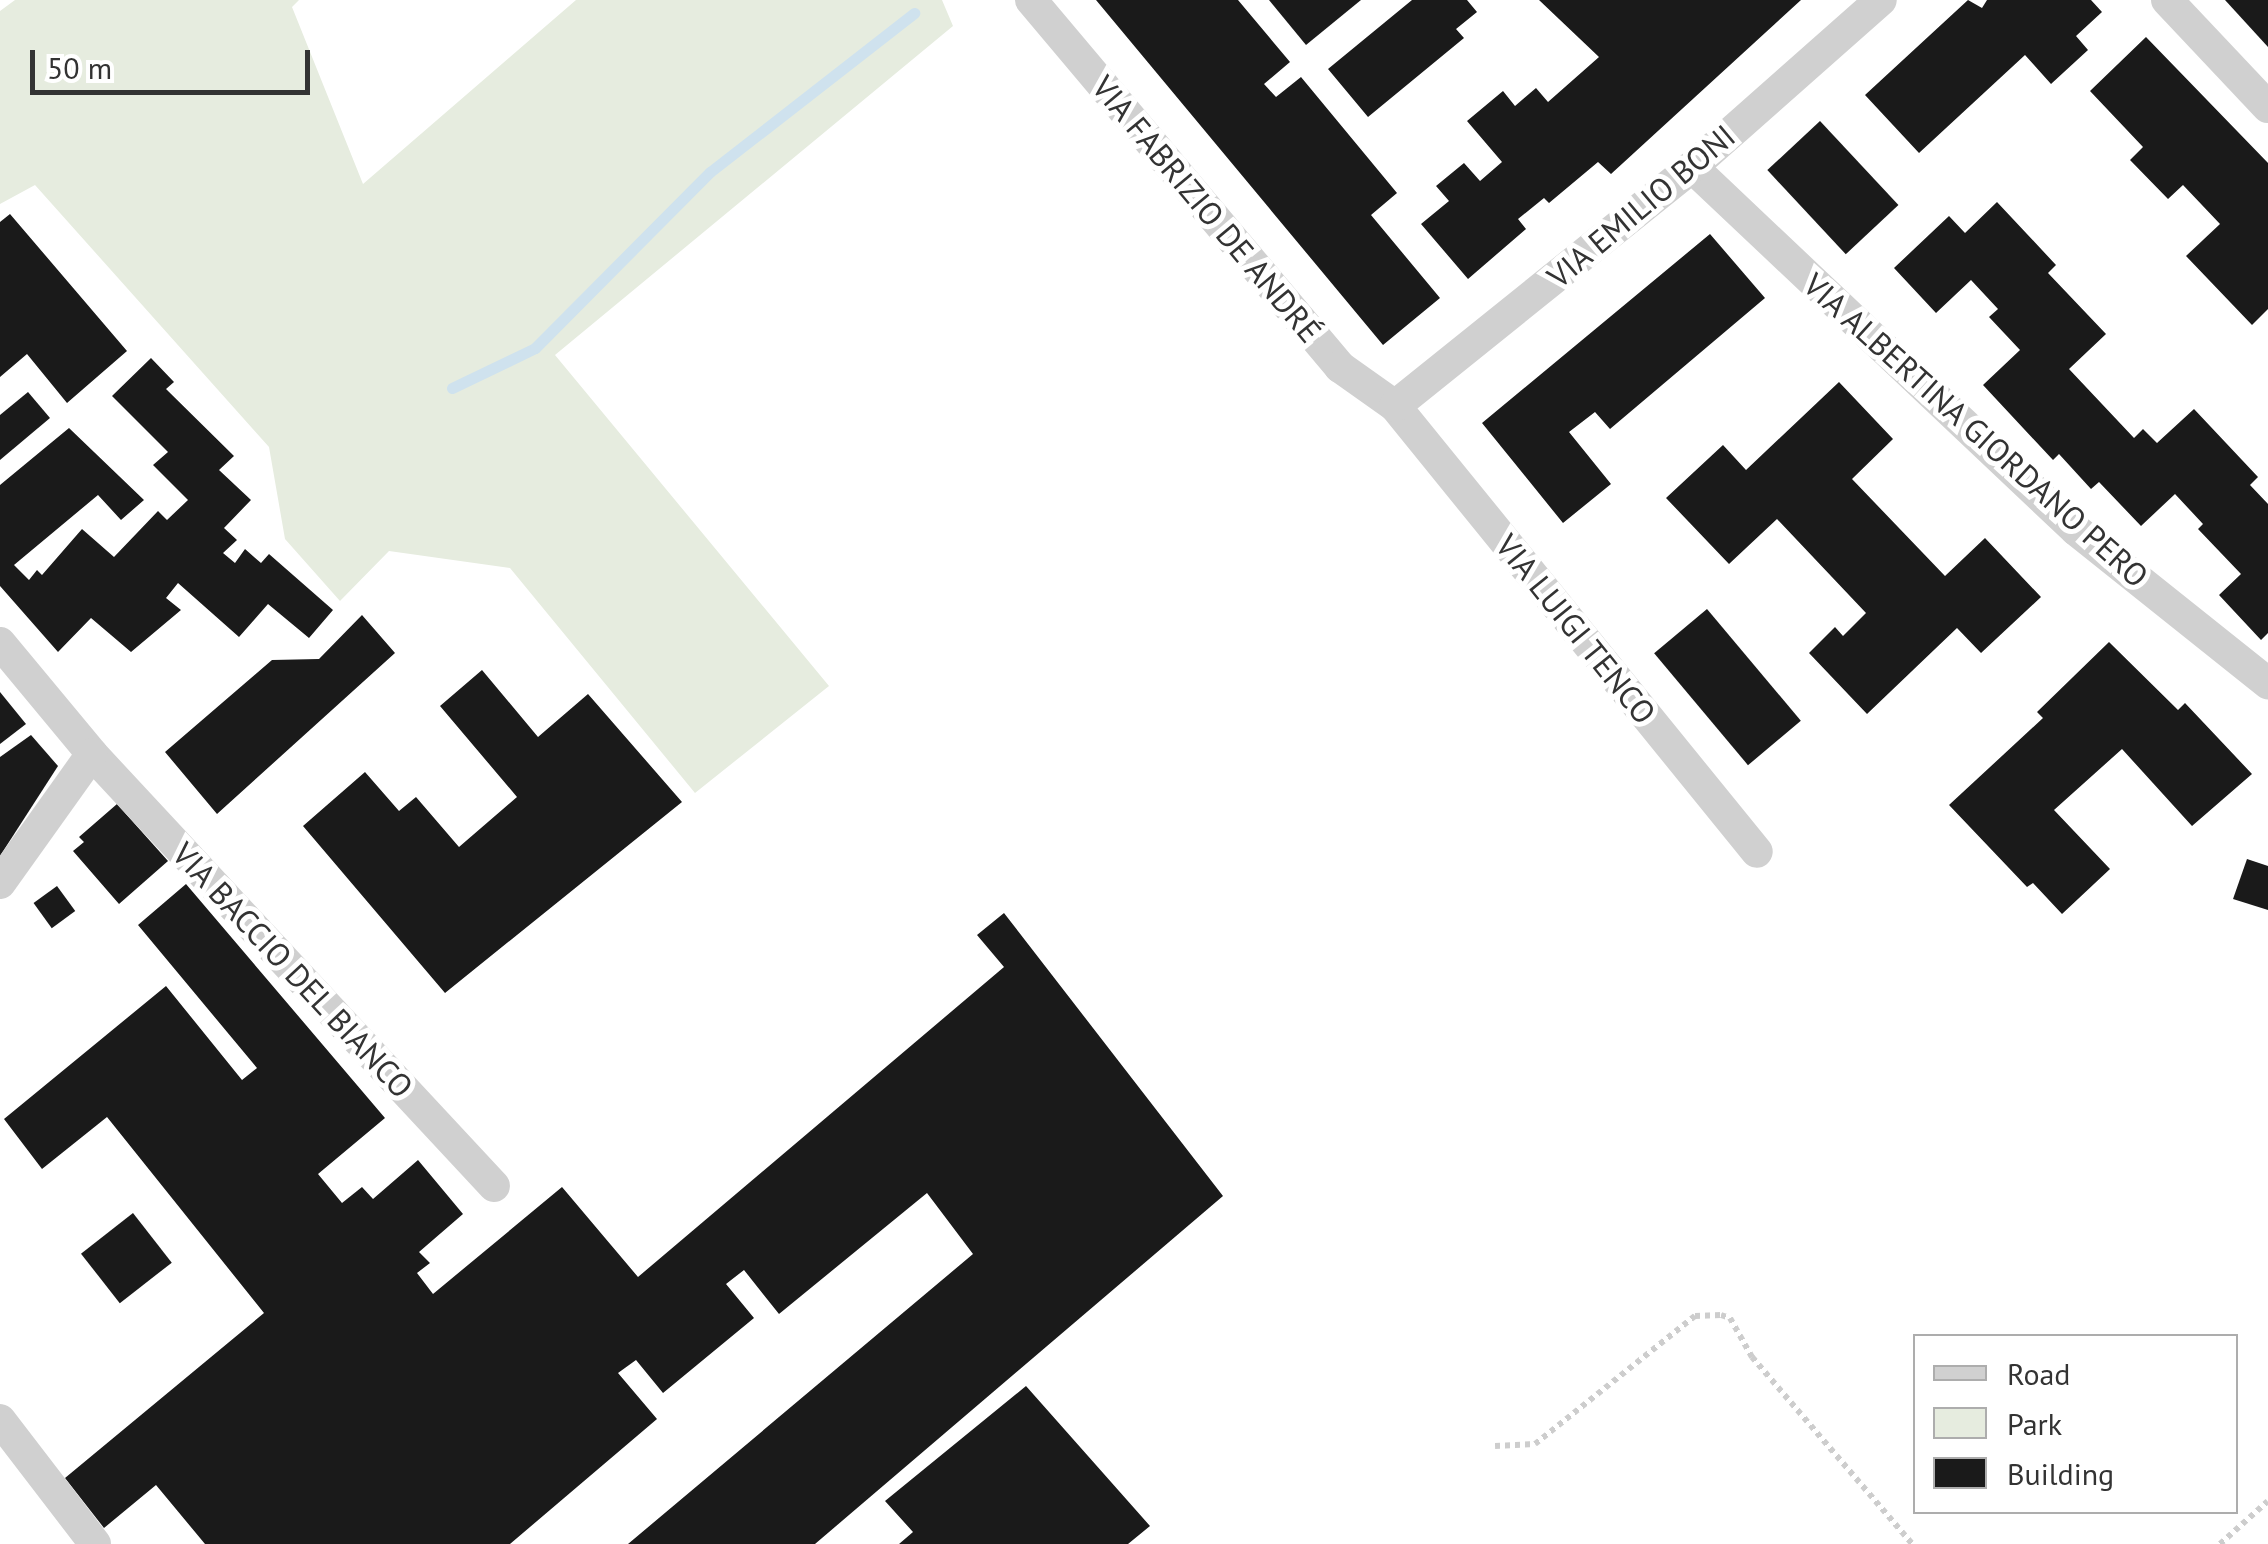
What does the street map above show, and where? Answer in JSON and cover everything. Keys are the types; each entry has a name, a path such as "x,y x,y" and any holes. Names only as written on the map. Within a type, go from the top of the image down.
{"street":[{"name":"VIA FABRIZIO DE ANDRÉ","path":"1031,0 1340,367 1395,406"},
{"name":"VIA EMILIO BONI","path":"1395,406 1692,167 1881,0"},
{"path":"2167,0 2268,107"},
{"name":"VIA ALBERTINA GIORDANO PERO","path":"1692,167 2076,530 2268,684"},
{"name":"VIA LUIGI TENCO","path":"1395,406 1757,852"},
{"name":"VIA BACCIO DEL BIANCO","path":"0,643 92,754 494,1186"},
{"path":"0,882 92,754"},
{"path":"0,1420 95,1544"}],"path":[{"path":"1495,1446 1535,1444 1695,1316 1721,1315 1730,1318 1752,1357 1912,1544"},
{"path":"2220,1544 2268,1501"}],"green space":[{"path":"15,0 299,0 292,7 363,184 576,0 942,0 953,26 555,355 829,686 695,793 510,568 389,551 340,601 285,539 269,447 35,185 0,204 0,11"}],"building":[{"path":"1096,0 1238,0 1290,62 1264,84 1276,97 1301,77 1397,193 1371,215 1440,298 1383,345"},
{"path":"1269,0 1361,0 1306,45"},
{"path":"1412,0 1467,0 1477,12 1456,29 1464,38 1368,117 1328,69"},
{"path":"1539,0 1801,0 1611,174 1598,162 1549,203 1544,198 1518,219 1526,229 1468,279 1421,224 1449,201 1436,186 1464,163 1480,181 1502,162 1467,121 1503,91 1515,106 1536,88 1548,102 1599,57"},
{"path":"1968,0 1982,8 1987,0 2091,0 2102,12 2076,36 2088,50 2051,84 2025,55 1919,153 1865,95"},
{"path":"2225,0 2268,0 2268,47"},
{"path":"2146,37 2268,163 2268,309 2252,325 2186,256 2220,224 2183,185 2168,199 2130,160 2143,147 2090,91"},
{"path":"1820,121 1898,205 1846,254 1767,170"},
{"path":"1997,202 2056,265 2048,273 2106,334 2069,369 2134,438 2143,429 2157,443 2194,409 2258,477 2250,485 2268,504 2268,633 2261,640 2219,595 2241,574 2198,529 2203,524 2175,494 2141,526 2099,482 2091,489 2059,454 2053,460 1983,385 2020,350 1989,317 1998,309 1971,280 1936,313 1894,268 1949,216 1965,233"},
{"path":"10,214 127,351 67,403 27,354 0,377 0,222"},
{"path":"1710,234 1765,298 1610,429 1595,412 1569,432 1611,484 1563,523 1482,423"},
{"path":"151,358 174,382 166,389 234,456 219,470 251,500 224,528 237,540 223,553 235,563 245,549 261,563 269,554 333,610 309,638 268,604 239,637 178,583 166,598 181,610 131,652 91,618 58,652 0,586 0,485 69,428 144,500 121,520 98,495 14,565 29,580 37,570 42,575 82,529 114,557 158,511 167,520 188,500 153,465 168,452 112,396"},
{"path":"1839,382 1893,439 1852,479 1945,576 1985,538 2041,597 1981,653 1957,628 1867,714 1809,653 1835,627 1843,636 1866,613 1777,519 1729,564 1666,498 1723,445 1746,470"},
{"path":"28,392 50,418 0,460 0,415"},
{"path":"1707,609 1801,721 1748,765 1654,653"},
{"path":"362,615 395,653 217,814 165,752 272,660 319,659"},
{"path":"2109,642 2178,710 2185,703 2252,774 2192,826 2122,749 2054,810 2110,869 2062,914 2033,883 2027,887 1949,805 2043,718 2037,712"},
{"path":"482,670 538,737 588,694 682,802 445,993 303,826 365,772 399,811 416,797 459,847 517,797 440,706"},
{"path":"0,692 26,724 0,744"},
{"path":"31,735 58,766 0,856 0,757"},
{"path":"117,804 168,861 119,904 73,851 84,842 79,837"},
{"path":"2247,859 2268,866 2268,910 2233,899"},
{"path":"186,884 385,1118 318,1174 342,1203 362,1187 373,1199 418,1160 463,1214 419,1252 430,1263 417,1273 433,1294 562,1187 638,1277 1004,967 977,935 1004,913 1223,1196 815,1544 628,1544 973,1254 927,1193 779,1314 744,1270 726,1284 754,1318 663,1393 636,1360 618,1373 657,1419 510,1544 205,1544 156,1485 104,1528 65,1478 264,1313 107,1117 42,1169 4,1119 166,986 242,1080 257,1068 138,925"},
{"path":"57,886 75,911 52,928 34,903"},
{"path":"133,1213 172,1263 120,1303 81,1254"},
{"path":"1026,1386 1150,1526 1128,1544 899,1544 913,1532 885,1501"}],"waterway":[{"path":"452,388 535,348 710,172 914,13"}]}
